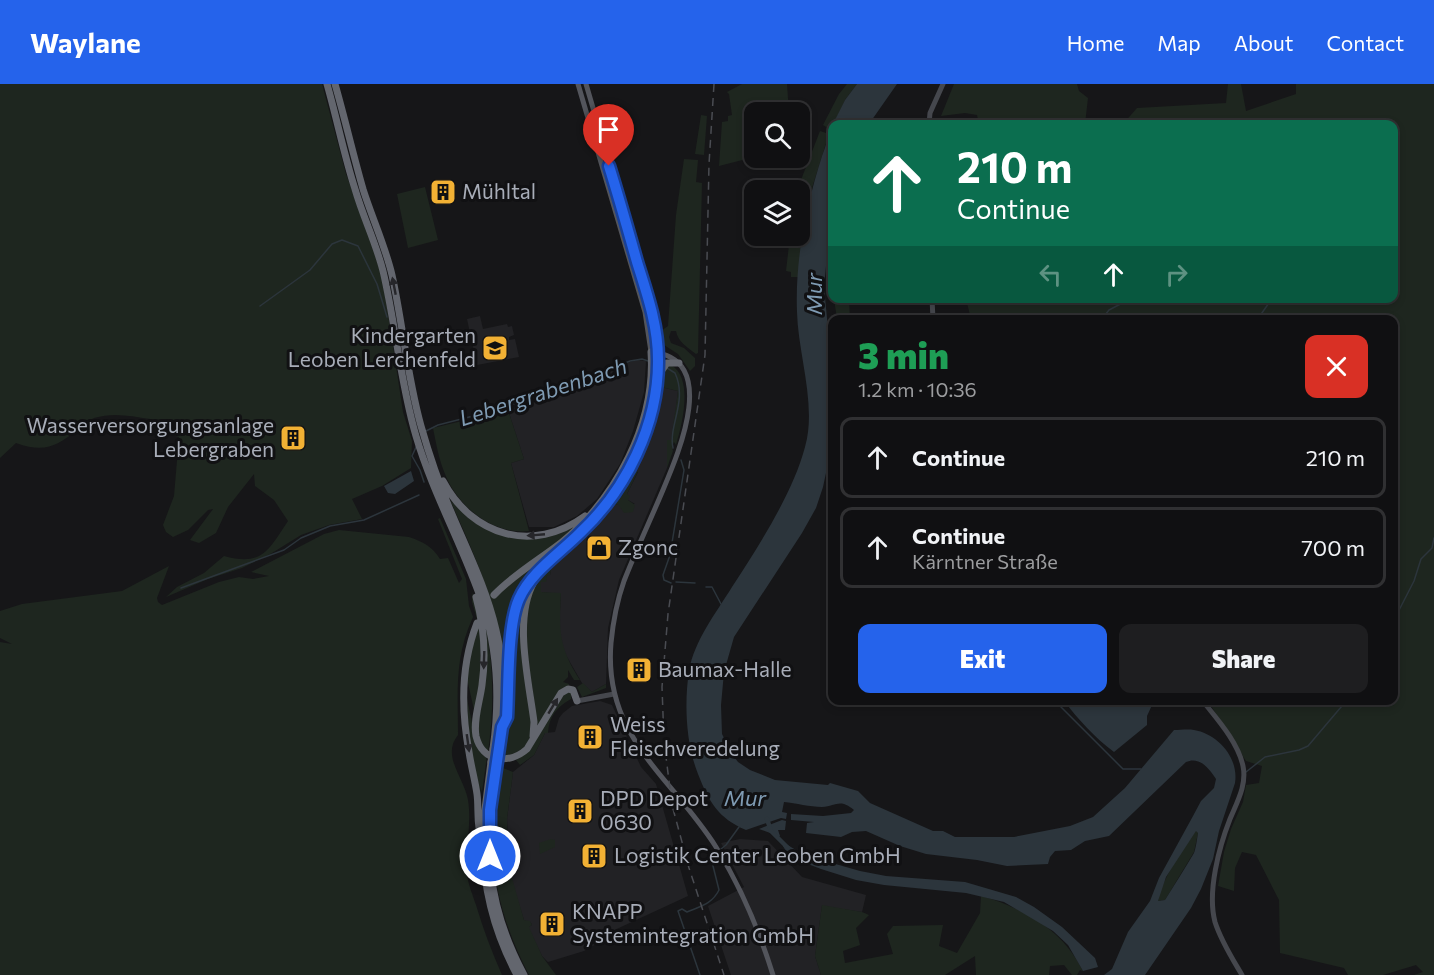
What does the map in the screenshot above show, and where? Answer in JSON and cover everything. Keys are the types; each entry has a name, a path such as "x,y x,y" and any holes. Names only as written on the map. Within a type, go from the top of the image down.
{"highway":[{"path":"327,84 356,192 384,274 398,360 415,435 474,582 491,633 496,662 496,750"},
{"path":"335,84 364,192 392,273 405,355 424,438 435,473 480,578 497,632 504,692 502,727 496,750 482,840 485,878 492,913 517,975"},
{"path":"502,727 507,717 512,627 516,606 529,582 595,518 627,473 645,432 658,375 654,353"},
{"path":"494,595 516,574 562,542 589,517 604,498 629,455 639,429 654,353"},
{"path":"658,375 667,363 679,363"},
{"path":"435,473 441,478 453,498 473,519 502,533 518,536 548,534 562,530 586,515 604,498"},
{"path":"532,741 534,722 524,639 524,612 533,583 548,563"},
{"path":"474,582 484,645 482,684 475,726 480,746 488,754 504,760 512,759 520,755 532,741 564,690 573,690 577,701"},
{"path":"477,623 470,642 464,694 465,725 477,791 479,834 482,840"},
{"path":"494,763 489,838 491,874 503,928 524,975"}],"main road":[{"path":"578,84 645,312 654,353"},
{"path":"586,84 652,310 654,353"},
{"path":"929,120 943,84"},
{"path":"654,353 668,356 679,363 687,376 688,410 679,450 627,573 616,607 611,646 614,694 621,716 639,748 687,806 718,851 756,925 774,975"},
{"path":"577,701 614,694"},
{"path":"1206,705 1235,746 1244,770 1241,794 1225,833 1213,896 1216,923 1242,975"}],"shaded area":[{"path":"0,84 322,84 346,174 383,281 403,412 412,441 411,468 382,486 352,499 362,519 329,525 301,535 242,568 208,579 166,597 177,587 204,573 224,556 248,559 264,553 270,547 288,521 274,500 255,486 254,474 228,507 216,533 199,543 190,540 213,509 208,510 188,530 173,537 166,532 163,525 174,496 179,437 156,431 150,419 115,415 101,416 88,421 56,444 35,448 16,443 0,458"},
{"path":"742,84 787,84 788,102 744,102 744,160 719,166 722,122 728,121 728,116 732,115 727,92"},
{"path":"847,84 857,84 845,100 836,120 828,120 828,128 823,125 839,94"},
{"path":"954,84 1077,84 1079,91 1088,98 1085,120 978,120 977,115 965,113 941,116"},
{"path":"1228,84 1241,84 1246,111 1296,94 1296,84 1434,84 1434,975 1414,975 1423,972 1416,965 1383,975 1348,975 1344,968 1280,953 1279,900 1256,855 1242,852 1235,868 1234,891 1218,886 1224,852 1243,802 1246,785 1259,783 1262,766 1246,761 1211,705 1398,705 1398,315 970,315 967,303 1398,303 1398,120 1126,120 1137,108 1226,103"},
{"path":"701,115 707,116 704,155 695,154"},
{"path":"820,131 828,134 828,137 810,197 810,180 801,180 806,168 810,168 810,157"},
{"path":"684,159 698,160 696,182 702,183 698,353 696,354 683,344 676,331 671,331 669,337 671,343 684,348 695,358 695,366 690,371 678,354 664,345 661,331 668,326 676,215"},
{"path":"425,187 438,240 408,248 397,194"},
{"path":"789,246 802,246 798,277 791,277 791,272 786,271"},
{"path":"835,303 849,303 850,315 836,315"},
{"name":"Kindergarten Leoben Lerchenfeld","path":"480,316 483,329 507,324 508,327 512,326 514,335 509,337 509,340 515,339 519,357 477,365 467,319"},
{"path":"646,361 644,392 633,431 620,464 597,499 577,516 554,527 529,527 511,463 524,459 508,410 575,388 626,363"},
{"path":"671,365 678,371 682,380 684,402 676,445 674,442 667,468 667,440 671,440 678,391 661,387 663,373"},
{"path":"661,387 678,391 671,440 667,440 667,468 619,580 608,628 606,684 592,692 582,683 563,650 559,628 561,594 540,592 541,582 546,575 550,575 551,568 602,518 611,506 635,504 628,500 627,494 638,472 632,469 646,438"},
{"path":"508,410 524,459 511,463 529,531 503,528 490,523 468,508 445,474 433,428"},
{"path":"632,469 638,471 627,494 630,496 628,500 635,505 633,512 624,513 618,504 610,507 602,518 551,568 546,582 541,582 541,592 561,593 562,639 568,658 580,680 574,680 568,670 568,677 563,682 569,685 560,690 539,724 536,724 526,645 528,607 534,589 544,571 615,498"},
{"path":"450,500 468,517 523,538 580,522 561,540 503,582 506,585 560,547 522,589 506,664 497,621 484,580"},
{"path":"440,518 466,579 469,606 473,617 460,661 458,735 453,743 452,751 455,767 468,800 467,874 469,886 502,975 0,975 0,642 12,644 0,638 0,611 22,604 122,591 169,566 157,598 162,605 219,582 239,577 253,579 269,576 251,572 324,534 339,530 409,537 419,541 430,548 440,559 448,558 459,583 462,579 438,519"},
{"path":"528,588 523,606 532,726 527,744 504,757 510,709 515,627"},
{"path":"472,592 476,608 479,625 472,602"},
{"path":"479,627 481,653 475,714 467,679 471,650"},
{"path":"486,627 491,659 492,690 488,752 481,743 477,728"},
{"path":"583,683 592,692 606,684 606,688 582,697 577,687"},
{"path":"564,692 571,692 571,699 555,713 548,733 545,733 534,755 520,765 516,760 521,757"},
{"path":"467,699 473,727 487,756 482,792 480,786 481,796 469,741"},
{"path":"600,701 612,705 641,767 656,784 688,896 608,933 603,940 584,951 548,962 542,956 528,927 532,925 531,923 524,920 510,876 507,819 513,772 534,755 545,733 555,732 563,713 572,706"},
{"path":"503,768 513,772 507,819 508,864 524,920 530,921 532,925 529,927 542,956 556,975 529,975 512,937 500,898 493,857 493,836 495,809"},
{"path":"1196,830 1198,833 1194,852 1165,900 1158,901 1169,873"},
{"path":"740,839 768,841 802,877 866,895 862,912 822,906 815,956 821,975 731,975 708,906 744,887 721,843"},
{"path":"555,840 555,847 540,854 539,843"},
{"path":"981,896 1012,907 1041,923 1065,944 1083,971 1080,970 1077,975 1072,975 1064,965 1050,966 1049,975 976,975 975,956 945,975 821,975 815,956 822,905 869,915 856,928 860,945 843,951 845,963 893,954 887,934 893,926 943,925 939,946 957,953 980,913"}],"water":[{"path":"857,84 897,84 872,120 835,120 845,100"},
{"name":"Mur","path":"828,138 828,251 824,287 828,328 828,464 816,508 734,637 724,672 721,705 722,734 738,762 750,770 775,780 828,785 830,783 858,791 870,803 933,831 943,831 955,837 1014,837 1070,826 1093,817 1125,788 1174,730 1194,730 1211,736 1230,756 1234,765 1235,783 1219,831 1213,859 1201,889 1191,908 1145,975 1104,975 1112,969 1128,932 1150,901 1159,878 1201,801 1214,788 1216,779 1207,767 1199,762 1186,762 1109,836 1085,841 1071,850 1055,851 1048,864 1007,866 926,854 900,846 866,831 852,832 841,837 806,833 807,823 814,822 791,820 791,814 823,816 851,813 854,810 845,804 822,807 784,802 782,812 787,813 786,819 781,818 746,830 721,814 706,793 694,762 687,724 687,684 692,660 706,628 774,519 799,465 808,431 808,397 798,328 797,292 801,246 810,246 810,200","holes":["1196,831 1198,833 1194,853 1165,900 1158,901 1166,877"]},
{"path":"411,471 414,481 395,494 388,493 384,486"},
{"path":"1067,705 1152,705 1147,716 1147,725 1114,752 1087,728"},
{"path":"782,820 786,821 785,830 778,830 780,836 777,838 759,829"},
{"path":"786,844 804,855 860,871 886,876 965,882 1016,897 1062,927 1095,958 1098,967 1083,971 1068,945 1053,931 1004,902 966,893 856,880 795,859 788,855 783,846"}],"waterway":[{"path":"260,306 310,270 332,244 342,240 358,246 377,284 387,317"},
{"path":"1105,315 1109,310 1122,303"},
{"path":"1260,315 1269,303"},
{"name":"Lebergrabenbach","path":"426,431 438,425 565,388 630,361 642,359 648,361"},
{"name":"Lebergrabenbach","path":"667,368 675,373 679,393 672,440 673,448"},
{"name":"Lebergrabenbach","path":"417,445 412,456 424,482"},
{"name":"Lebergrabenbach","path":"671,583 664,580 663,575 670,555 684,470 681,460"},
{"name":"Lebergrabenbach","path":"181,588 284,550 301,538 330,526 364,520 419,495"},
{"path":"1398,612 1414,581 1421,559 1432,548 1434,538"},
{"name":"Lebergrabenbach","path":"676,582 695,583"},
{"name":"Lebergrabenbach","path":"706,587 712,587 721,604"},
{"path":"1059,705 1123,769 1141,769"},
{"path":"1246,772 1265,757 1308,746 1343,705"},
{"name":"Mur","path":"767,819 771,831 788,848"},
{"path":"721,849 739,827"},
{"path":"700,975 678,911 682,909 687,912 709,902 716,895 719,890 711,858 717,852"}],"railway":[{"path":"714,84 709,164 705,355 668,614 662,687 664,741 672,805 689,868 724,975"}],"place":[{"name":"Mühltal","path":"443,192"},
{"name":"Kindergarten Leoben Lerchenfeld","path":"495,348"},
{"name":"Wasserversorgungsanlage Lebergraben","path":"293,438"},
{"name":"Zgonc","path":"599,548"},
{"name":"Baumax-Halle","path":"639,670"},
{"name":"Weiss Fleischveredelung","path":"590,737"},
{"name":"DPD Depot 0630","path":"580,811"},
{"name":"Logistik Center Leoben GmbH","path":"594,856"},
{"name":"KNAPP Systemintegration GmbH","path":"552,924"}],"route":[{"path":"490,856 490,810 502,727 507,717 512,627 516,606 524,589 536,573 583,531 615,492 637,454 656,391 658,342 654,320 609,166"}]}
